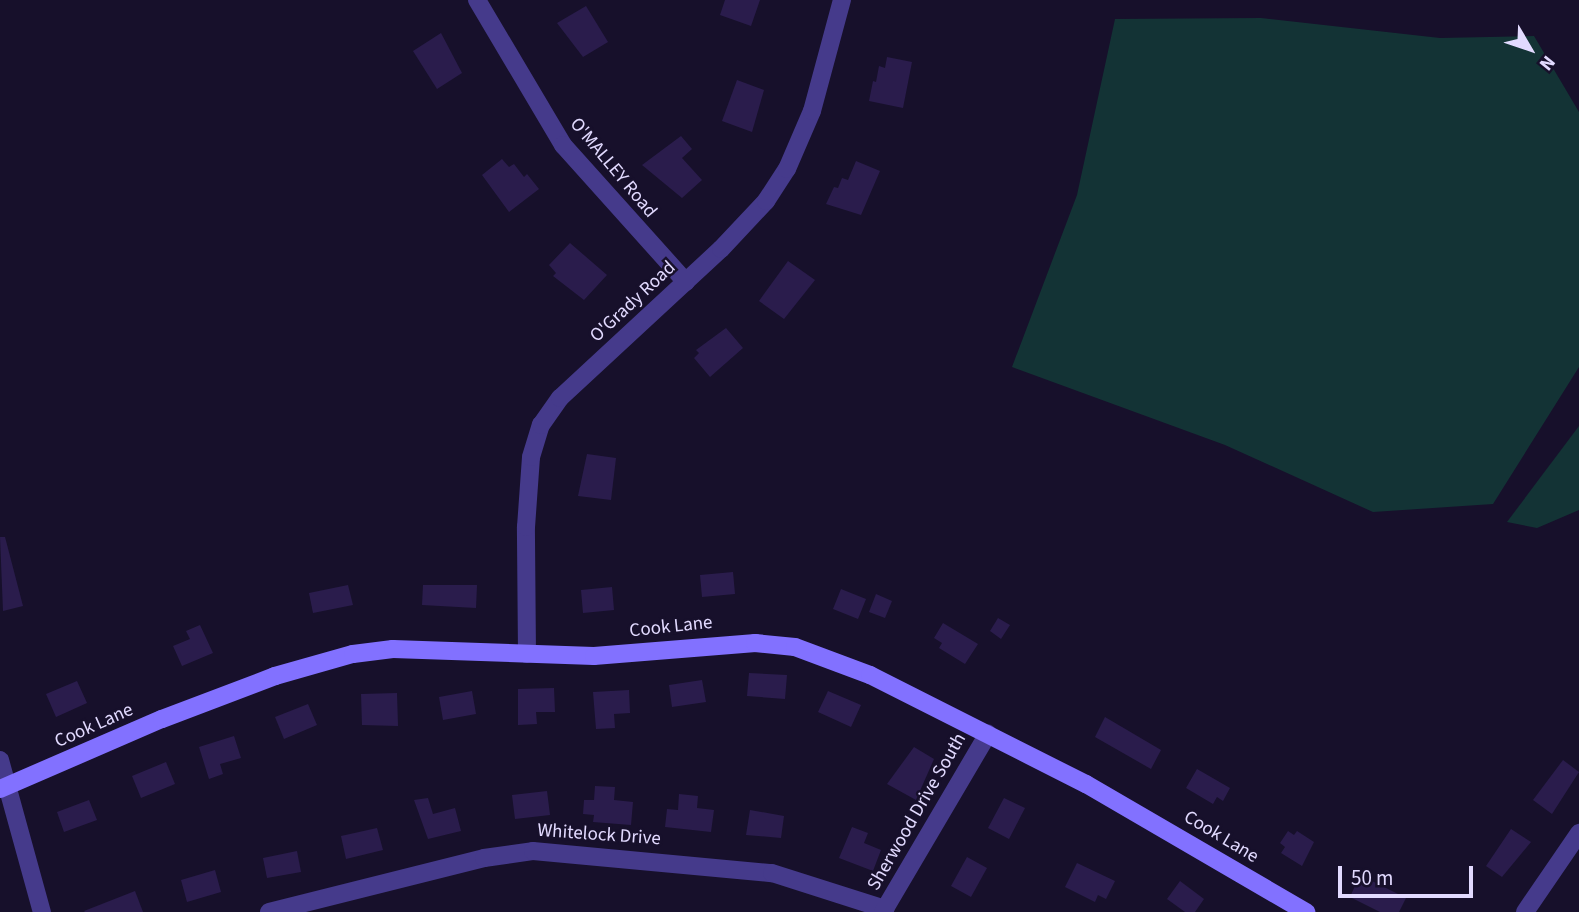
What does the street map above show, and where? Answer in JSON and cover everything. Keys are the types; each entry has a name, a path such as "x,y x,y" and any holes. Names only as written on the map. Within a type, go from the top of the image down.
{"street":[{"name":"O'MALLEY Road","path":"477,0 564,145 686,282"},
{"name":"O'Grady Road","path":"527,654 527,516 531,457 541,425 560,398 754,216 787,169 813,111 842,0"},
{"name":"Cook Lane","path":"4,788 162,719 340,657 393,649 594,656 714,643 794,648 870,675 1122,803 1306,912"},
{"name":"Sherwood Drive South","path":"884,911 988,734"},
{"path":"0,760 4,788 42,912"},
{"path":"1525,912 1579,833"},
{"name":"Whitelock Drive","path":"269,912 484,858 533,850 772,873 884,911"}],"green space":[{"path":"1261,18 1440,38 1534,36 1579,112 1579,367 1493,504 1373,512 1225,445 1012,367 1077,195 1115,19"},
{"path":"1579,426 1579,510 1537,528 1507,522"}],"building":[{"path":"725,0 760,0 751,26 720,15"},
{"path":"586,6 608,42 583,57 557,23"},
{"path":"441,33 462,73 437,89 413,51"},
{"path":"887,57 912,62 903,108 869,101 879,66 885,68"},
{"path":"737,80 764,90 752,132 722,121"},
{"path":"681,136 692,149 682,158 702,180 682,198 642,165"},
{"path":"502,159 509,167 514,164 524,177 527,174 539,189 509,212 482,175"},
{"path":"856,161 880,171 861,215 826,204 842,178 848,180"},
{"path":"570,243 607,275 584,300 553,276 556,273 549,265"},
{"path":"788,261 815,280 784,319 759,301"},
{"path":"726,328 743,348 710,377 694,358 699,353 696,350"},
{"path":"587,454 616,458 611,500 578,496"},
{"path":"0,537 5,537 23,606 3,611"},
{"path":"733,572 735,594 702,597 700,575"},
{"path":"348,585 353,605 313,613 309,593"},
{"path":"423,585 477,585 476,608 422,605"},
{"path":"612,587 614,610 583,613 581,590"},
{"path":"841,589 866,599 858,619 833,609"},
{"path":"876,594 892,601 885,618 869,612"},
{"path":"998,618 1010,625 1001,639 990,631"},
{"path":"943,623 978,644 965,664 939,648 942,643 934,638"},
{"path":"200,625 213,653 182,666 173,646 190,639 186,631"},
{"path":"749,673 787,675 785,699 747,696"},
{"path":"702,680 706,702 672,707 669,685"},
{"path":"77,681 87,703 56,717 46,694"},
{"path":"554,688 555,712 536,712 537,724 518,725 518,689"},
{"path":"629,690 630,713 614,714 615,728 596,729 593,692"},
{"path":"472,691 476,714 443,720 439,697"},
{"path":"828,691 861,705 851,727 818,712"},
{"path":"397,693 398,726 362,725 361,694"},
{"path":"308,704 317,725 284,739 275,717"},
{"path":"1105,717 1161,750 1151,769 1095,737"},
{"path":"234,736 241,758 220,764 223,774 209,779 199,747"},
{"path":"914,747 934,759 916,800 887,784"},
{"path":"1563,760 1579,772 1552,814 1533,800"},
{"path":"166,762 175,784 141,798 132,776"},
{"path":"1197,769 1230,788 1223,801 1217,797 1213,804 1186,788"},
{"path":"595,786 615,787 614,800 633,802 631,825 593,822 594,815 583,814 584,800 594,800"},
{"path":"547,791 550,815 515,819 512,795"},
{"path":"679,794 698,796 697,808 714,810 711,832 665,827 667,809 678,810"},
{"path":"428,798 433,814 455,808 461,831 428,839 414,800"},
{"path":"1004,798 1025,808 1009,839 988,828"},
{"path":"89,800 97,820 64,832 57,812"},
{"path":"750,810 784,816 781,838 746,835"},
{"path":"852,827 868,833 864,843 881,850 873,871 839,858"},
{"path":"377,828 383,850 346,859 341,836"},
{"path":"1511,829 1531,842 1502,877 1486,866"},
{"path":"1288,831 1294,835 1297,831 1314,842 1302,866 1281,853 1285,847 1280,843"},
{"path":"297,851 301,872 267,878 263,858"},
{"path":"967,857 987,868 971,897 951,886"},
{"path":"1077,863 1115,881 1106,899 1098,895 1095,902 1065,887"},
{"path":"215,870 221,892 187,902 181,880"},
{"path":"1360,875 1406,898 1399,912 1380,912 1350,897"},
{"path":"1180,881 1204,899 1195,912 1185,912 1167,899"},
{"path":"135,891 143,912 84,911"}]}
